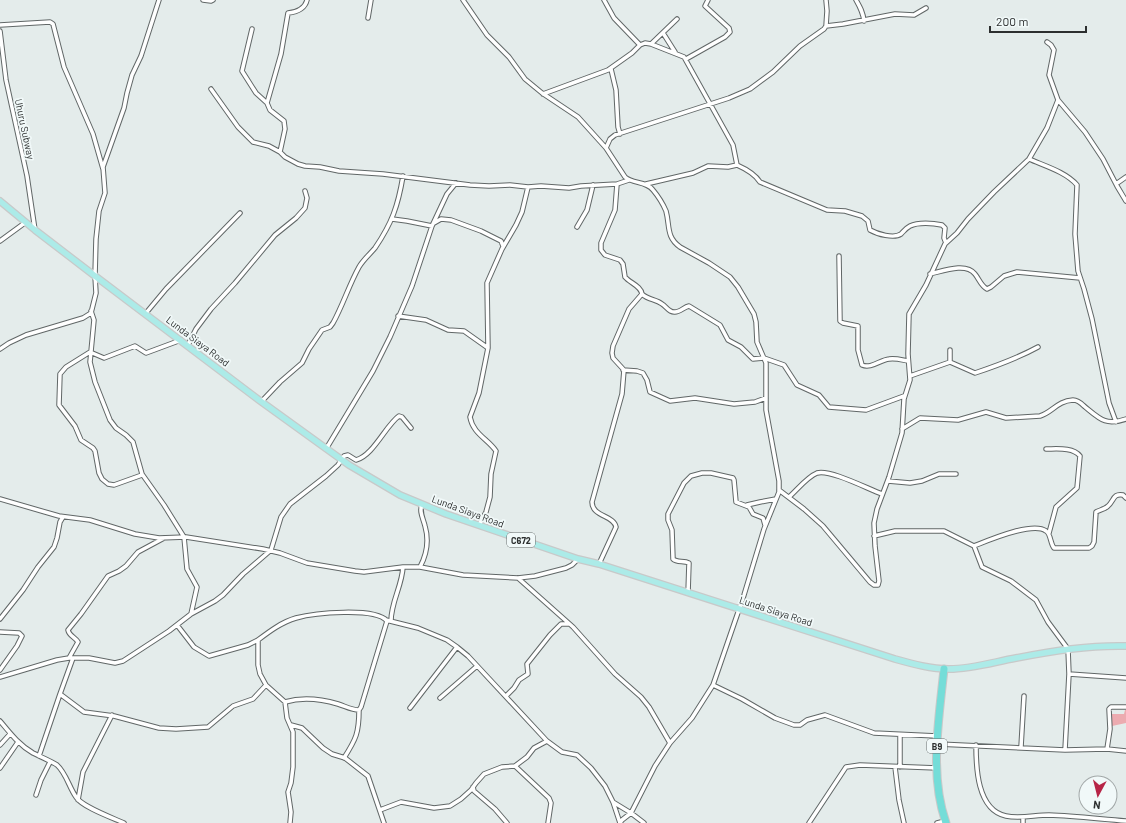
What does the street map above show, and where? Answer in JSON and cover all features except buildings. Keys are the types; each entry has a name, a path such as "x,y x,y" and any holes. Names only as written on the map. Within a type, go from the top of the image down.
{"highway":[{"name":"B9","path":"944,669 938,736 937,768 939,797 946,822"}],"main road":[{"name":"Lunda Siaya Road","path":"0,201 95,276 341,460 385,486 422,504 578,559 599,564 903,661 927,667 944,669 974,666 1068,649 1094,646 1126,646"}],"street":[{"path":"103,170 124,108 132,74 140,56 159,0"},
{"path":"204,0 213,0"},
{"path":"267,104 281,54 288,13 303,9 307,0"},
{"path":"368,18 371,0"},
{"path":"177,625 194,647 209,656 248,645 282,624 306,616 332,612 353,612 378,615 386,620 428,632 447,640 457,647 477,666 547,741 562,752 574,753 580,756 599,778 612,802 620,823 631,813 655,766 670,743 692,718 713,686 779,490 768,426 766,362 757,342 757,325 754,314 738,287 723,272 674,242 669,232 664,206 653,190 645,184 629,180 624,176 606,148 575,114 543,94 525,79 509,58 491,40 463,0"},
{"path":"604,0 614,18 640,45"},
{"path":"686,59 723,38 730,32 730,29 704,6 708,0"},
{"path":"826,0 826,26"},
{"path":"856,0 862,10 864,21"},
{"path":"606,148 610,139 615,135 742,93 757,85 796,50 826,26 864,21 895,14 914,14 926,8"},
{"path":"652,44 678,18"},
{"path":"0,25 50,22 53,24 64,67 93,134 103,170 105,193 99,211 96,231 96,293 90,315 26,335 0,349"},
{"path":"252,29 241,70 254,91 267,104 270,111 281,118 285,124 280,152"},
{"name":"Uhuru Subway","path":"0,31 6,80 27,176 35,230"},
{"path":"663,33 675,52"},
{"path":"1047,42 1054,50 1049,75 1058,100 1086,132 1126,201"},
{"path":"543,94 611,69 636,50 640,45 645,43 675,52 686,59 711,103 733,145 738,165"},
{"path":"611,69 616,90 618,127 620,134"},
{"path":"211,89 238,127 253,142 269,146 280,152 285,157 305,166 403,176 479,186 540,186 566,188 618,184 629,180"},
{"path":"779,490 823,526 865,576 876,586 879,584 874,536 875,516 888,481 902,429 904,396 910,376 908,361 909,314 926,285 946,243 994,192 1029,159 1048,128 1058,100"},
{"path":"1029,159 1050,167 1077,185 1075,234 1078,271 1092,319 1108,399 1116,422"},
{"path":"645,184 693,172 708,166 728,167 738,165 754,175 762,184 783,193 827,210 845,211 865,218 868,221 872,232 897,236 912,225 940,224 945,228 944,238 946,243"},
{"path":"262,401 280,382 302,363 311,345 323,329 330,327 333,323 360,265 376,245 392,220 399,200 403,176"},
{"path":"624,176 626,179 624,182"},
{"path":"1116,184 1126,177"},
{"path":"326,449 373,371 390,337 412,286 432,225 447,194 456,183"},
{"path":"618,184 615,199 615,210 601,243 601,250 605,255 620,260 623,264 625,277 642,290 642,294 648,299 662,304 672,312 689,306 720,325 730,342 741,347 751,358 755,360 764,358 786,366 797,385 819,395 826,405 831,408 866,410 904,396"},
{"path":"577,227 587,210 593,185"},
{"path":"479,525 486,512 490,497 491,474 496,451 480,436 470,421 479,393 488,348 489,325 487,286 503,247 522,212 528,187"},
{"path":"188,345 196,329 211,309 276,234 296,218 305,208 307,198 305,191"},
{"path":"146,313 166,289 240,213"},
{"path":"392,220 432,225 441,219 451,220 490,235 501,241 503,247"},
{"path":"0,241 26,222"},
{"path":"839,256 840,321 858,326 858,350 862,365 868,366 880,361 893,359 908,361"},
{"path":"930,274 960,269 970,269 983,287 987,289 1006,275 1017,272 1080,278"},
{"path":"599,564 616,525 596,512 592,506 592,498 624,385 623,370 613,358 613,346 629,309 642,294"},
{"path":"92,311 94,320 90,352 91,370 105,410 113,425 133,442 142,475 164,505 184,537 187,569 197,587 191,614"},
{"path":"398,316 426,320 448,330 465,329 488,348"},
{"path":"90,352 104,358 135,346 146,353 181,340"},
{"path":"910,376 950,362 975,373 992,368 1038,347"},
{"path":"950,350 950,362"},
{"path":"90,352 60,372 59,405 75,426 81,440 95,451 99,473 103,481 110,484 116,484 142,475"},
{"path":"623,370 643,373 647,380 650,392 670,401 695,398 736,404 755,402 766,398"},
{"path":"902,429 920,418 958,420 986,412 1006,418 1040,416 1059,403 1074,400 1080,402 1106,422 1116,422 1126,419"},
{"path":"0,677 57,660 89,658 119,663 128,658 191,614 219,598 243,574 271,550 281,517 290,504 335,468 344,456 347,455 356,460 360,458 380,439 399,416 402,417 411,428"},
{"path":"1046,449 1072,451 1080,456 1077,488 1056,506 1049,533 1051,544 1054,548 1091,547 1094,542 1094,517 1096,512 1108,507 1116,495 1123,495 1126,498"},
{"path":"688,593 689,563 685,561 675,561 673,559 672,530 668,517 669,510 684,483 691,476 702,472 714,473 733,478 736,502 738,504 747,506 776,499"},
{"path":"789,497 811,476 822,472 838,475 882,494"},
{"path":"888,481 910,483 922,481 939,474 956,474"},
{"path":"0,499 63,517 90,520 135,534 165,538 184,537 271,550 306,563 355,571 420,567 463,575 518,578 536,576 566,568 578,559"},
{"path":"420,567 426,549 427,538 421,511 422,504"},
{"path":"747,506 749,506 753,514 763,518 766,526"},
{"path":"0,619 54,547 60,522 63,517"},
{"path":"974,546 1024,529 1038,528 1049,533"},
{"path":"874,536 888,532 906,530 944,531 974,546 982,566 1011,581 1036,600 1048,622 1068,649 1069,674 1065,750"},
{"path":"39,756 71,658 78,642 70,636 68,630 106,578 119,572 138,552 165,538"},
{"path":"391,621 391,612 402,580 403,567"},
{"path":"518,578 573,627 615,674 641,697 649,707 670,743"},
{"path":"344,758 357,736 359,710 370,679 387,622 386,620"},
{"path":"506,696 519,680 528,674 527,664 557,627 560,624 567,623 573,627"},
{"path":"0,632 16,633 20,638 0,670"},
{"path":"258,640 258,668 261,677 266,685 285,702 287,718 293,729 291,783 288,793 291,814 290,823"},
{"path":"410,708 457,647"},
{"path":"440,698 477,666"},
{"path":"1069,674 1126,678"},
{"path":"60,694 82,711 112,716 159,728 170,729 206,727 212,724 233,706 253,699 266,685"},
{"path":"713,686 738,697 791,725 800,725 807,720 825,715 864,730 878,733 938,736"},
{"path":"1021,747 1024,696"},
{"path":"285,702 312,700 332,702 359,710"},
{"path":"1107,750 1110,729 1109,709 1113,707 1126,708"},
{"path":"78,800 83,772 112,716"},
{"path":"0,723 18,742 27,749 60,768 78,800 102,814 124,823"},
{"path":"291,725 302,728 323,748 332,754 344,758 356,766 369,778 373,795 384,823"},
{"path":"0,745 10,734"},
{"path":"900,735 900,767"},
{"path":"380,810 401,802 428,808 446,807 461,799 484,774 502,767 515,766 527,757 534,748 547,741"},
{"path":"0,768 18,742"},
{"path":"938,744 1065,750 1126,751"},
{"path":"976,745 976,768 979,783 989,804 996,812 1006,816 1051,816 1126,821"},
{"path":"36,795 41,780 50,762"},
{"path":"515,766 549,798 551,803 548,823"},
{"path":"809,823 846,767 937,768"},
{"path":"895,767 899,800 904,823"},
{"path":"472,788 495,809 507,823"},
{"path":"612,802 631,813 644,823"},
{"path":"1023,817 1023,823"},
{"path":"937,823 946,822"}],"shaded area":[{"path":"1125,710 1126,723 1112,726 1111,714 1124,714"}]}
